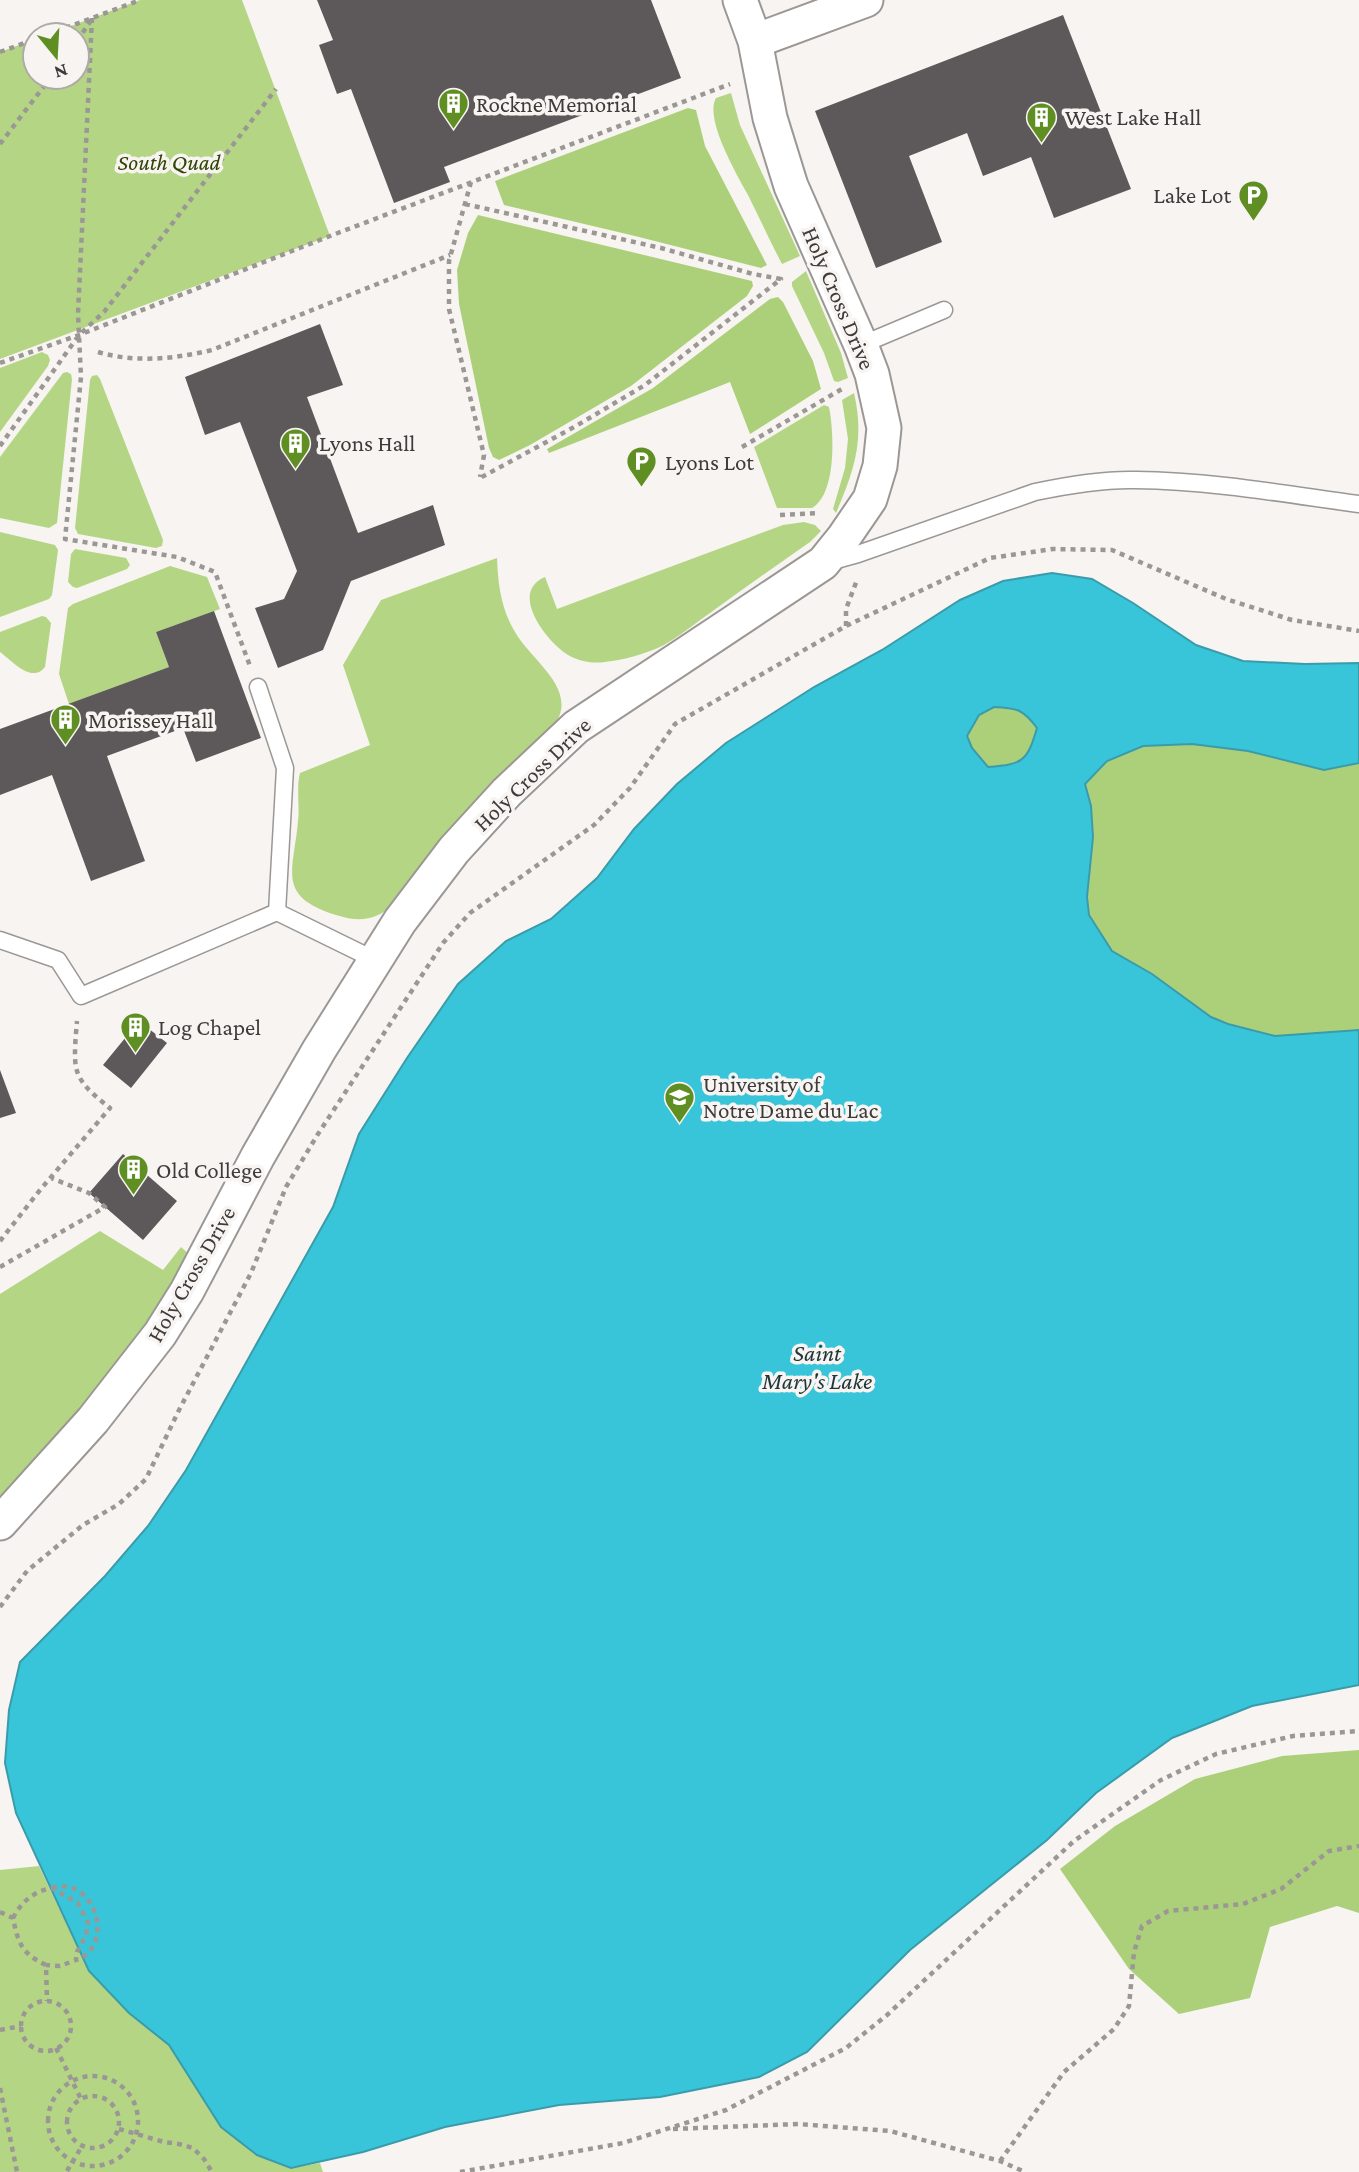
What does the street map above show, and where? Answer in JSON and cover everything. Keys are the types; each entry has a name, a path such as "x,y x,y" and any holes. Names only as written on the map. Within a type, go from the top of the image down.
{"street":[{"name":"Holy Cross Drive","path":"0,1523 93,1420 160,1334 187,1291 264,1144 319,1050 400,921 454,850 507,792 576,727 823,563 845,537 870,499 880,466 884,428 872,374 791,186 770,118 755,41 740,0"},
{"path":"755,41 866,0"}],"lane":[{"path":"861,345 944,310"},
{"path":"823,563 858,554 1035,492 1072,486 1133,480 1205,483 1359,504"},
{"path":"258,687 285,768 277,912"},
{"path":"0,940 58,960 81,996 277,912 375,960"}],"path":[{"path":"84,21 140,0"},
{"path":"92,18 78,300 81,377 65,539 177,557 215,572 258,687"},
{"path":"0,52 21,44"},
{"path":"0,363 79,335 722,86 762,76"},
{"path":"0,446 79,335 104,312 276,89"},
{"path":"0,144 40,91"},
{"path":"465,204 661,248 753,274 781,279 645,385 480,478 484,455 449,309 450,255 471,182"},
{"path":"98,352 119,358 157,359 212,350 450,255"},
{"path":"742,447 832,393 850,386"},
{"path":"780,515 823,513"},
{"path":"0,1607 27,1571 83,1525 119,1504 146,1479 251,1273 286,1187 443,943 470,913 594,825 629,788 675,724 846,626 990,558 1053,548 1111,550 1226,599 1292,620 1359,631"},
{"path":"846,626 846,609 859,576 858,554"},
{"path":"0,1241 110,1108 91,1093 77,1071 76,1034 81,996"},
{"path":"0,1267 105,1207 89,1193 51,1178"},
{"path":"460,2172 623,2143 726,2110 846,2048 887,2015 1074,1841 1161,1780 1216,1754 1293,1736 1359,1731"},
{"path":"1000,2161 1064,2072 1114,2029 1129,2006 1134,1952 1142,1926 1168,1911 1242,1904 1281,1889 1329,1851 1359,1846"},
{"path":"62,1885 78,1890 93,1908 98,1927 93,1945 85,1956 60,1966 46,1965 32,1959 23,1950 16,1935 13,1918 18,1908 27,1900 52,1888 62,1885"},
{"path":"52,1888 78,1903 88,1923 86,1936 76,1952 76,1959"},
{"path":"0,1912 13,1918"},
{"path":"46,1965 47,2001"},
{"path":"39,2001 47,2001 63,2007 71,2021 68,2037 56,2049 48,2051 32,2047 22,2034 21,2026 26,2011 39,2001"},
{"path":"0,2030 21,2026"},
{"path":"56,2049 81,2099"},
{"path":"93,2076 104,2077 125,2090 132,2099 137,2110 136,2134 131,2146 111,2163 85,2166 72,2162 54,2146 47,2123 48,2111 60,2090 72,2081 93,2076"},
{"path":"0,2088 17,2172"},
{"path":"92,2096 107,2100 118,2113 115,2137 100,2147 82,2146 75,2141 67,2125 71,2108 81,2099 92,2096"},
{"path":"666,2130 798,2124 890,2131 1000,2161 1025,2172"},
{"path":"118,2129 193,2148 212,2172"},
{"path":"65,2172 82,2146"}],"green space":[{"name":"South Quad","path":"140,0 242,0 330,236 0,359 0,52 21,44 21,91 91,91 91,21 84,21"},
{"path":"731,93 740,125 800,256 782,264 718,133 713,107 716,98"},
{"path":"688,108 696,110 705,146 767,265 761,268 504,205 495,181"},
{"path":"478,215 752,281 753,286 747,296 631,386 499,460 493,457 489,448 459,304 457,270 468,233"},
{"path":"806,271 841,353 848,378 838,382 834,381 824,353 792,286 792,282"},
{"path":"778,297 813,361 821,389 750,434 730,382 549,453 547,449 653,388 770,299"},
{"path":"42,352 48,355 48,366 0,432 0,368"},
{"path":"67,372 72,379 57,523 49,528 0,518 0,457 63,373"},
{"path":"97,375 163,540 162,546 156,548 78,534 75,528 90,380"},
{"path":"854,393 858,426 856,455 836,513 833,509 845,468 848,439 842,400"},
{"path":"824,405 829,407 832,431 832,461 826,490 812,508 777,508 754,447"},
{"path":"804,522 815,525 821,531 810,542 674,639 634,656 595,663 569,656 540,627 530,604 530,593 535,584 545,577 557,609 783,525"},
{"path":"0,532 55,545 58,550 52,595 49,599 0,617"},
{"path":"75,549 126,558 130,565 127,569 77,588 73,587 68,582 71,554"},
{"path":"497,558 501,596 510,623 549,674 561,697 557,721 467,812 395,904 374,917 360,919 317,908 296,890 293,879 300,773 370,745 343,665 381,600"},
{"path":"170,566 207,577 220,609 156,632 169,667 69,704 59,674 68,608"},
{"path":"42,616 51,623 45,667 40,672 28,672 0,652 0,632"},
{"path":"994,707 1019,711 1037,728 1030,748 1022,759 988,767 972,748 967,736 979,715"},
{"path":"1192,744 1248,751 1324,770 1359,763 1359,1030 1275,1036 1211,1017 1152,974 1112,951 1089,915 1087,897 1093,837 1085,784 1107,761 1143,746"},
{"path":"100,1231 163,1270 181,1247 190,1255 127,1354 91,1403 0,1501 0,1294"},
{"path":"1359,1750 1359,1913 1337,1906 1270,1927 1250,1998 1179,2014 1129,1969 1060,1869 1115,1826 1195,1779 1282,1756"},
{"path":"39,1866 89,1971 129,2013 169,2045 221,2127 291,2168 320,2163 323,2172 0,2172 0,1870"}],"water":[{"name":"Saint Mary's Lake","path":"1052,573 1092,579 1196,645 1243,661 1359,663 1359,763 1324,770 1248,751 1192,744 1143,746 1107,761 1085,784 1091,806 1093,837 1087,897 1089,915 1112,951 1152,974 1211,1017 1228,1024 1275,1036 1359,1030 1359,1685 1252,1706 1172,1738 1096,1793 1047,1840 910,1950 807,2052 759,2077 660,2097 559,2105 445,2127 363,2152 291,2168 257,2155 221,2127 169,2045 129,2013 89,1971 16,1813 5,1763 9,1710 20,1662 105,1576 148,1526 186,1470 333,1207 359,1134 458,984 506,941 551,919 597,878 634,829 677,784 726,743 960,600 1003,581","holes":["994,707 1023,713 1037,728 1030,748 1022,759 988,767 972,748 967,736 979,715"]}],"building":[{"name":"Rockne Memorial","path":"317,0 651,0 681,78 444,167 450,182 394,203 351,89 337,94 319,45 333,40"},
{"name":"West Lake Hall","path":"1063,15 1131,189 1054,218 1031,157 983,176 967,133 909,156 942,242 876,268 815,111"},
{"name":"Lyons Hall","path":"320,324 343,385 307,397 358,533 433,505 445,545 351,581 323,650 278,668 255,608 284,599 297,571 240,422 205,435 185,377"},
{"name":"Morissey Hall","path":"214,611 261,738 196,762 183,728 107,756 145,861 91,881 52,775 0,795 0,729 169,667 156,632"},
{"name":"Log Chapel","path":"139,1021 167,1043 131,1088 103,1065"},
{"path":"0,1070 16,1113 0,1118"},
{"name":"Old College","path":"123,1154 177,1201 143,1240 89,1193"}],"place":[{"name":"Rockne Memorial","path":"453,131"},
{"name":"West Lake Hall","path":"1042,144"},
{"name":"Lake Lot","path":"1254,222"},
{"name":"Lyons Hall","path":"296,470"},
{"name":"Lyons Lot","path":"642,489"},
{"name":"Morissey Hall","path":"65,747"},
{"name":"Log Chapel","path":"135,1054"},
{"name":"University of Notre Dame du Lac","path":"680,1124"},
{"name":"Old College","path":"133,1197"}]}
